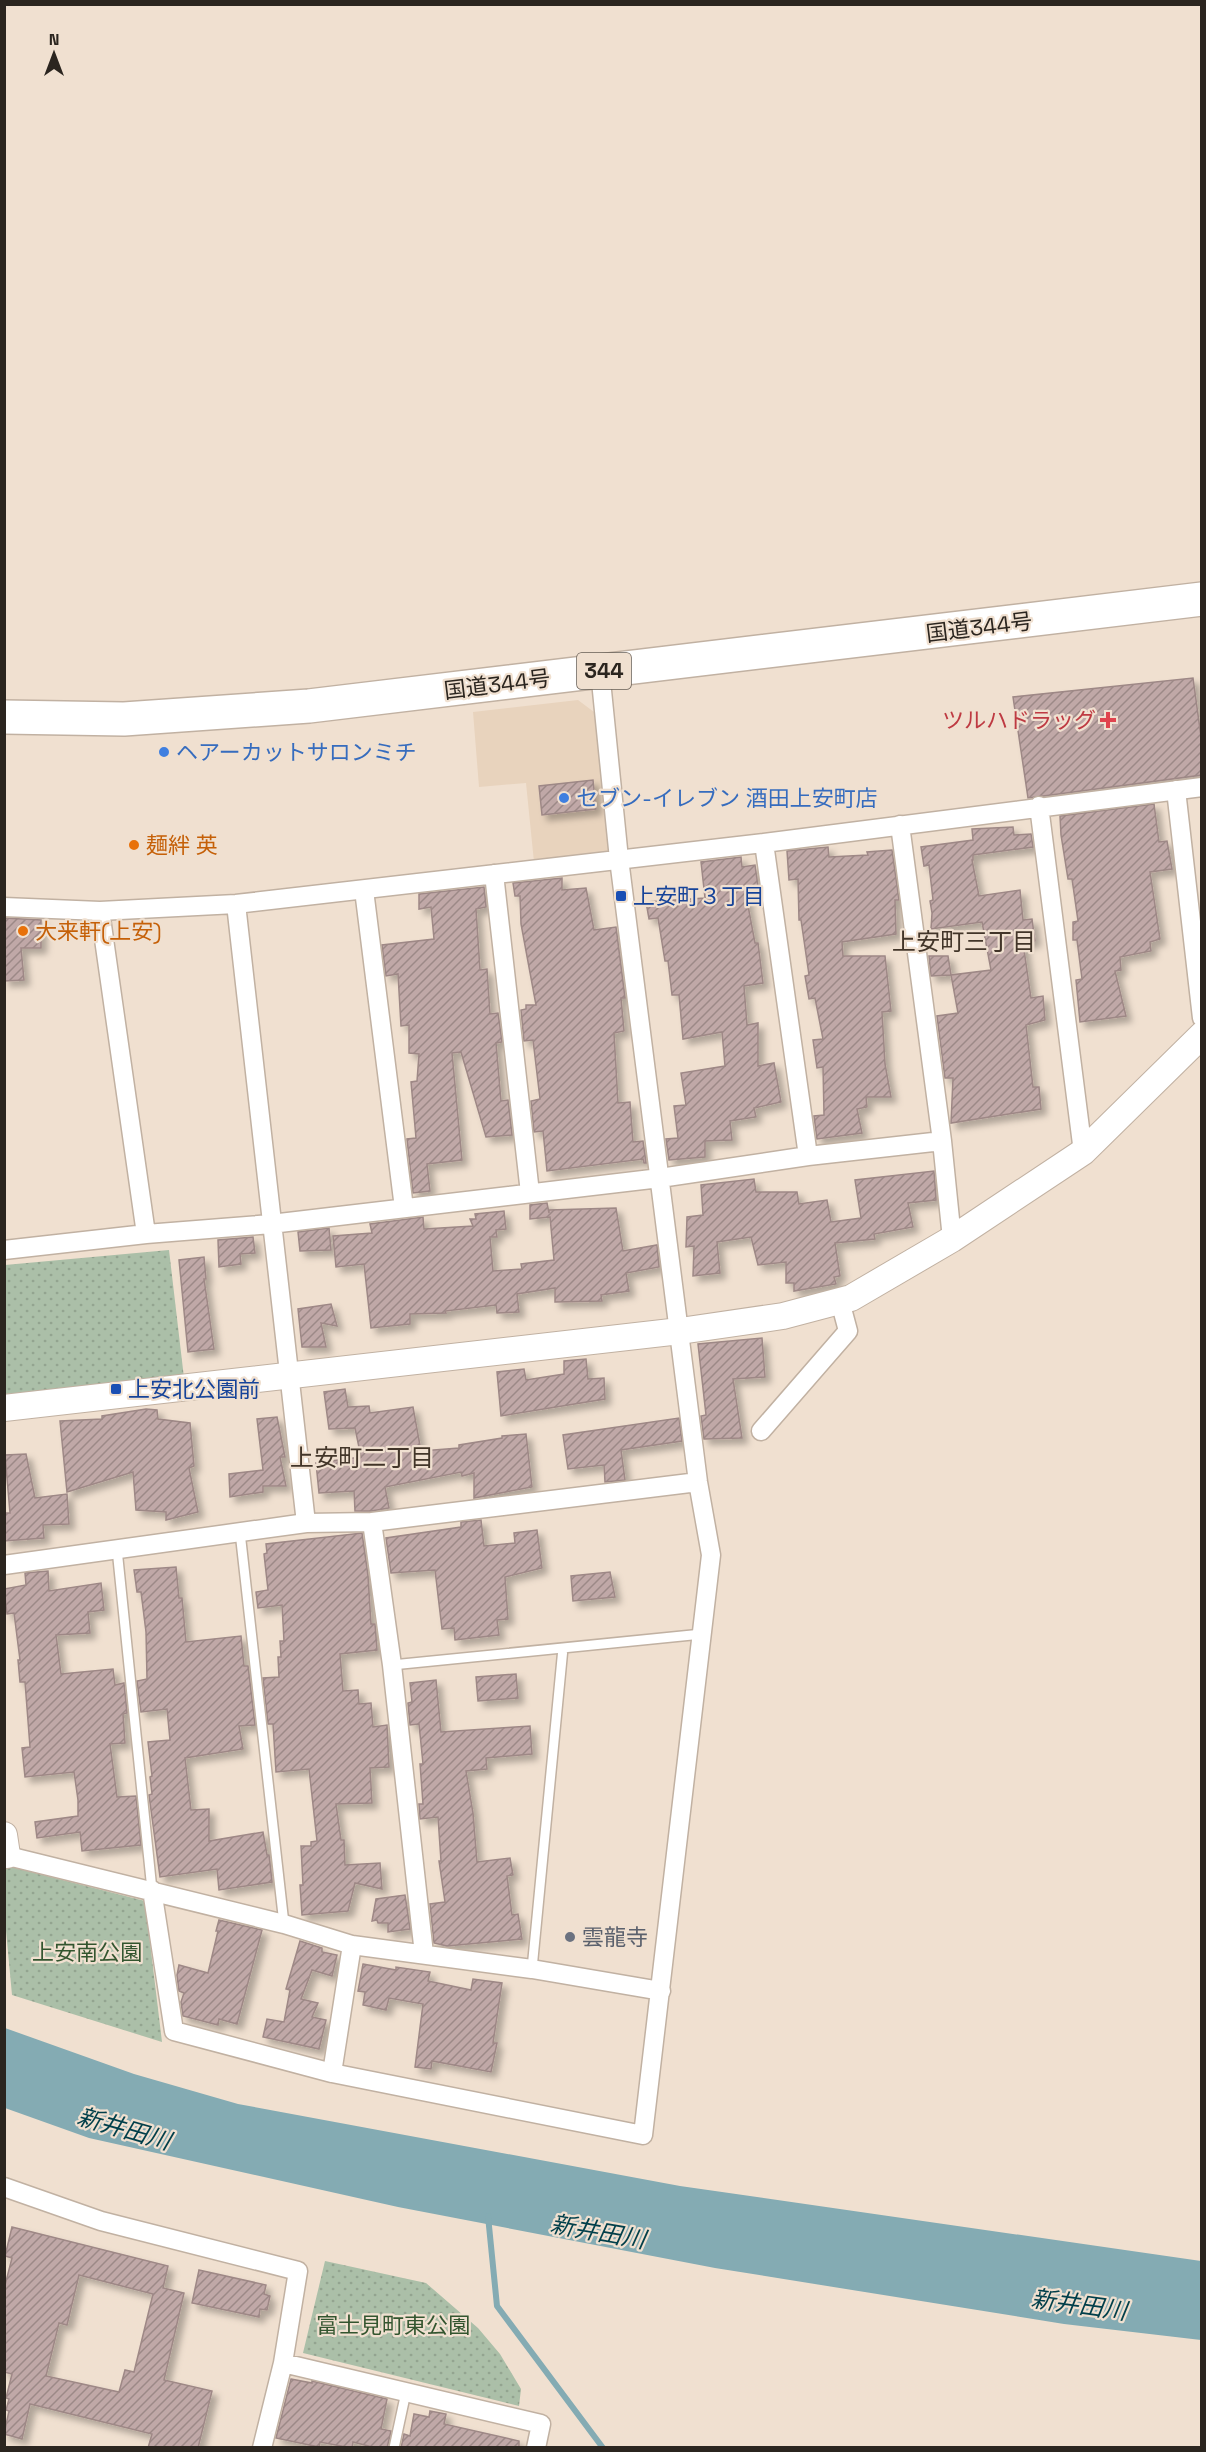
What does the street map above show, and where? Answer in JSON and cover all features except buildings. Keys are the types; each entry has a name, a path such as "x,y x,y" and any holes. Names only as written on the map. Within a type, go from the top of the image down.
{"highway":[{"name":"国道344号","path":"4,717 124,719 208,715 309,706 1202,599"}],"street":[{"path":"152,1890 174,2031 332,2073 643,2135 711,1555 698,1482 619,859 600,672"},
{"path":"4,907 100,911 236,904 764,843 1202,787"},
{"path":"1176,790 1202,1018"},
{"path":"1040,806 1083,1152"},
{"path":"900,825 942,1141 952,1239"},
{"path":"764,843 808,1156"},
{"path":"494,874 530,1193"},
{"path":"364,890 404,1208"},
{"path":"236,904 306,1523"},
{"path":"100,911 146,1234"},
{"path":"4,1408 680,1331 783,1316 851,1298 952,1239 1083,1152 1202,1035"},
{"path":"4,1250 146,1234 271,1224 660,1178 808,1156 942,1141"},
{"path":"761,1431 848,1331 840,1300"},
{"path":"4,1565 306,1523 372,1522 698,1482"},
{"path":"372,1522 392,1665 424,1954"},
{"path":"5,1848 152,1890 284,1924 352,1945 661,1990"},
{"path":"332,2073 352,1945"},
{"path":"4,2187 101,2222 298,2271 283,2362 262,2448"},
{"path":"283,2362 541,2424 536,2448"}],"lane":[{"path":"240,1532 284,1924"},
{"path":"117,1549 152,1890"},
{"path":"392,1665 702,1634"},
{"path":"532,1970 563,1648"},
{"path":"394,2448 406,2392"}],"shaded area":[{"path":"578,700 598,715 612,846 602,855 534,862 526,783 479,787 473,712"}],"green space":[{"path":"169,1250 184,1378 5,1394 5,1265"},
{"name":"上安南公園","path":"4,1865 145,1901 162,2042 12,1995 5,1920"},
{"name":"富士見町東公園","path":"325,2261 426,2283 478,2328 500,2354 521,2389 519,2406 303,2353"}],"water":[{"name":"新井田川","path":"5,2028 134,2074 238,2104 680,2186 1201,2261 1201,2340 1064,2324 715,2268 398,2207 89,2138 5,2108"}],"waterway":[{"path":"488,2216 497,2306 603,2448"}],"place":[{"name":"ツルハドラッグ","path":"1108,720"},
{"name":"ヘアーカットサロンミチ","path":"164,752"},
{"name":"セブン-イレブン 酒田上安町店","path":"564,798"},
{"name":"麺絆 英","path":"134,845"},
{"name":"上安町３丁目","path":"621,896"},
{"name":"大来軒(上安)","path":"23,931"},
{"name":"上安北公園前","path":"116,1389"},
{"name":"雲龍寺","path":"570,1937"}],"district":[{"name":"上安町三丁目","path":"964,942"},
{"name":"上安町二丁目","path":"362,1458"}]}
